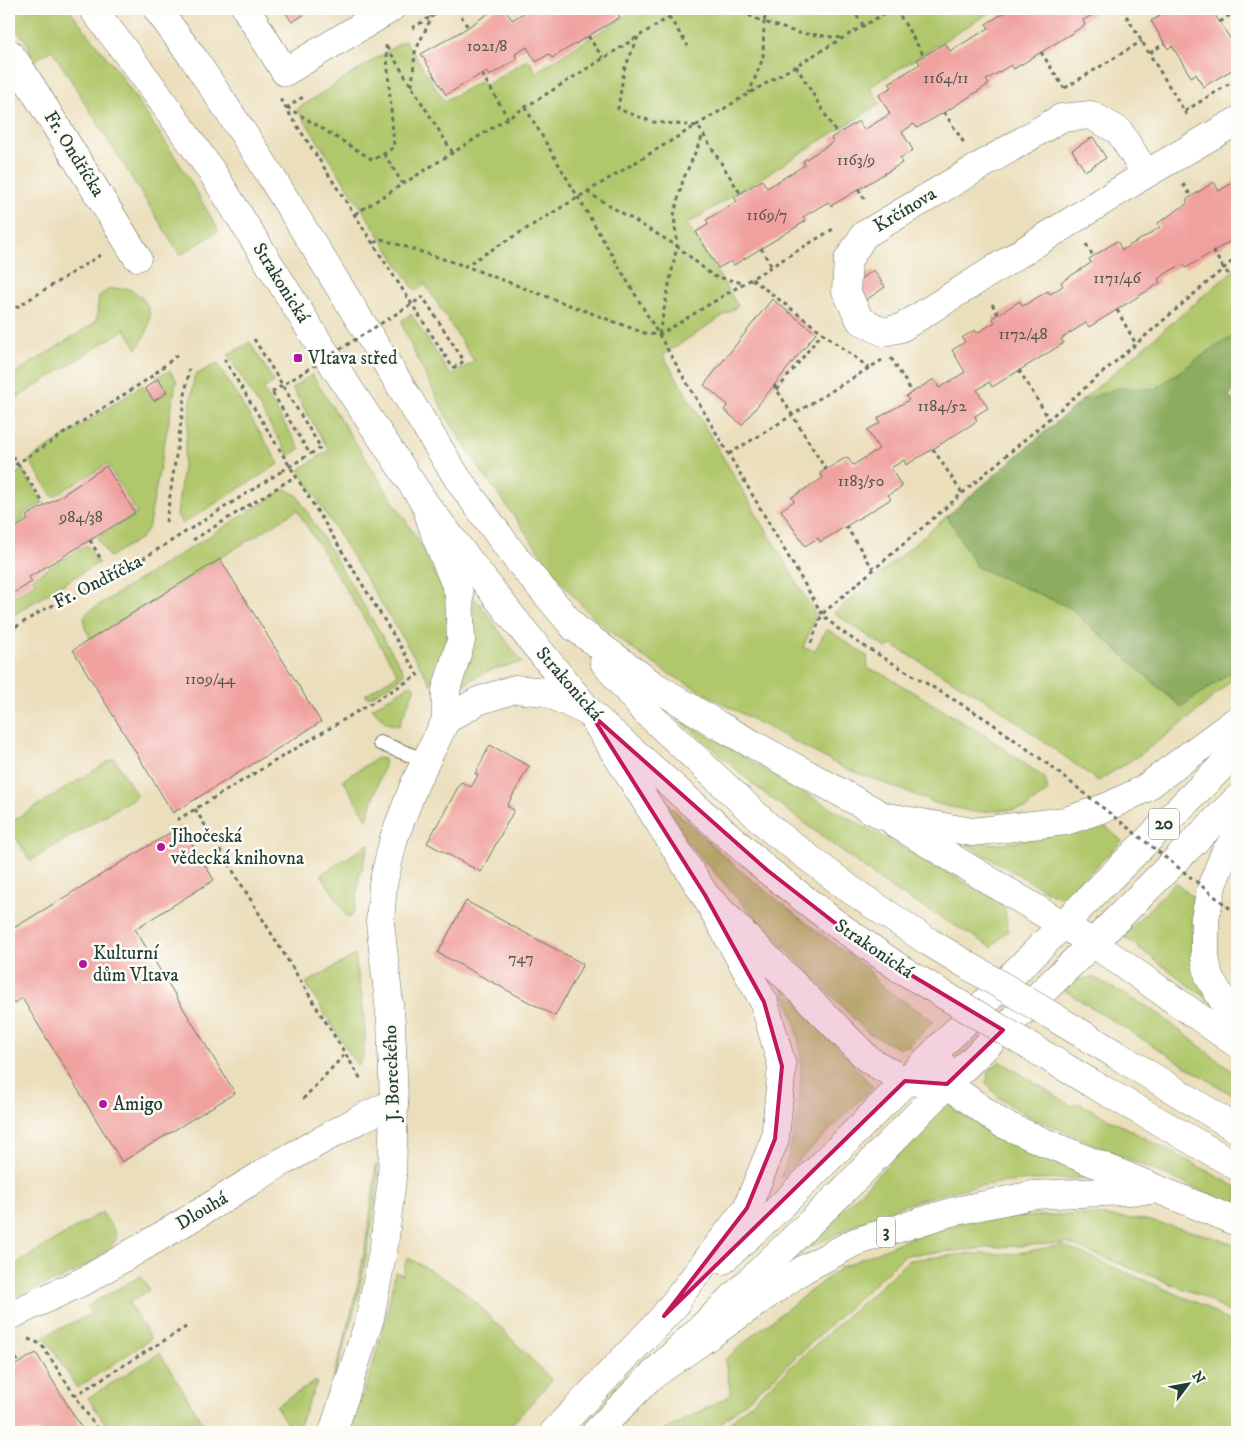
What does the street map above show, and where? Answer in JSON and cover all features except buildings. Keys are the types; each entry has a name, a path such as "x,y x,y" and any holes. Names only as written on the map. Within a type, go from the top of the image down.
{"main road":[{"name":"Strakonická","path":"93,9 150,84 212,172 320,345 426,505 510,614 590,712 768,870 835,923 901,969 1091,1083 1237,1166"},
{"name":"Strakonická","path":"157,9 194,59 265,165 458,479 515,557 642,708 771,829 851,890 929,942 1237,1129"},
{"path":"246,9 285,72 390,9"},
{"name":"Fr. Ondříčka","path":"9,53 132,248"},
{"name":"Krčínova","path":"1146,174 1119,131 1091,115 1061,118 864,235 848,260 846,291 860,320 883,332 901,328 1146,174 1237,121"},
{"name":"J. Boreckého","path":"333,1432 370,1318 384,1246 392,1178 394,1103 391,1022 380,922 383,884 394,838 415,783 446,720 446,690 461,641 460,593 436,537 426,505"},
{"path":"574,626 653,685 718,725 883,816 1093,943 1237,1044"},
{"path":"446,720 478,701 515,689 546,692 590,712 705,895 764,1002 782,1066 775,1139 746,1208 664,1316"},
{"path":"883,816 972,832 1066,821 1107,807 1144,789 1237,720"},
{"name":"20","path":"936,1051 1061,924 1237,751"},
{"name":"20","path":"947,1084 1093,943 1237,799"},
{"path":"1237,836 1225,853 1212,885 1205,918 1206,957 1209,978 1237,1024"},
{"path":"705,895 869,1060 905,1081 947,1084 1001,1123 1237,1222"},
{"path":"554,1432 664,1316 781,1206 936,1051 947,1084"},
{"path":"596,1432 649,1378 846,1188 947,1084"},
{"name":"Dlouhá","path":"9,1316 88,1279 282,1162 358,1120 394,1103"},
{"name":"3","path":"649,1378 804,1269 856,1242 951,1212 1033,1195 1161,1189"}],"lane":[{"path":"380,743 426,761"}],"path":[{"path":"457,9 466,26"},
{"path":"355,214 682,9"},
{"path":"734,9 764,22 799,33 842,38"},
{"path":"748,94 763,58 764,22 767,9"},
{"path":"852,9 864,26"},
{"path":"465,266 748,94 894,9 924,56"},
{"path":"1122,9 1203,141"},
{"path":"1220,22 1237,10"},
{"path":"412,86 415,52 432,16"},
{"path":"669,17 688,46"},
{"path":"588,36 602,58"},
{"path":"638,36 624,70 618,109 653,122 698,126"},
{"path":"1056,93 1142,41"},
{"path":"1150,53 1165,43"},
{"path":"287,107 373,160 394,148 386,44 452,152"},
{"path":"1041,52 1064,88"},
{"path":"795,66 837,134"},
{"path":"285,72 270,82 285,108 374,243 453,368 464,361 423,297 272,392 310,454"},
{"path":"482,74 508,118"},
{"path":"1184,111 1237,79"},
{"path":"525,107 822,614 854,640 986,719 1045,762 1237,914"},
{"path":"944,112 967,148"},
{"path":"698,126 740,194"},
{"path":"659,335 678,246 674,215 683,180 704,135"},
{"path":"384,154 402,184"},
{"path":"1179,178 1191,196"},
{"path":"858,189 870,207"},
{"path":"587,192 678,246 713,276 744,284"},
{"path":"374,243 381,238 465,266 647,334 659,335 837,227"},
{"path":"9,312 132,248"},
{"path":"761,248 772,266"},
{"path":"1213,251 1237,283"},
{"path":"811,643 822,614 1237,257"},
{"path":"752,279 869,368"},
{"path":"1117,310 1136,344"},
{"path":"777,390 822,333"},
{"name":"Fr. Ondříčka","path":"9,631 45,609 114,577 321,448 254,340"},
{"path":"9,470 148,379 180,353"},
{"path":"890,356 912,392"},
{"path":"177,820 418,675 224,359"},
{"path":"166,522 189,369"},
{"path":"1019,370 1049,419"},
{"path":"774,385 826,470"},
{"path":"932,449 962,493"},
{"path":"9,450 44,504"},
{"path":"192,540 296,476"},
{"path":"846,526 874,568"},
{"path":"90,540 102,561"},
{"path":"195,810 362,1081"},
{"path":"304,1099 345,1054"},
{"path":"74,1396 186,1327"},
{"path":"26,1338 41,1344 99,1432"},
{"path":"11,1350 19,1363"}],"highlighted area":[{"path":"590,713 767,870 835,923 901,969 1003,1030 947,1084 905,1081 664,1316 747,1208 775,1139 782,1066 764,1002 705,895"}],"green space":[{"path":"9,9 69,9 119,73 183,169 219,231 180,255 52,50 32,62 28,44 9,21"},
{"path":"636,9 995,9 870,87 880,104 687,224 738,306 663,355 816,615 803,648 815,650 827,629 867,656 868,669 883,674 986,736 1045,778 1048,791 1025,809 973,812 938,804 842,767 666,672 605,628 582,606 559,579 480,469 446,416 414,352 404,330 402,320 411,314 451,376 474,361 425,284 416,291 412,286 297,109 405,40 444,101 481,81 485,86 528,59 536,72"},
{"path":"1237,267 1237,334 1155,389 1118,389 1081,401"},
{"path":"127,288 144,300 150,315 147,331 137,349 125,329 9,403 9,377 96,322 99,296 109,289"},
{"path":"1237,334 1237,388 1229,396 1237,405 1237,668 1181,707 1069,607 977,567 947,516 1081,401 1118,388 1155,389"},
{"path":"250,342 274,382 263,389 300,449 289,456 228,355"},
{"path":"217,363 279,464 182,524 177,515 194,376"},
{"path":"170,371 176,379 176,383 148,529 141,538 109,557 97,538 137,513 107,464 53,497 29,460 143,385 154,401 167,392 156,377"},
{"path":"312,375 416,537 445,594 449,626 446,656 431,684 299,470 329,450 292,388"},
{"path":"22,469 43,503 23,514 25,519 9,529 9,480"},
{"path":"285,489 297,495 404,672 400,679 372,696 368,697 365,695 398,674 297,510 91,639 85,628 84,616 89,611"},
{"path":"947,516 977,567 1069,607 1180,706 1237,668 1237,675 1192,716 1141,754 1098,781 991,703 892,645 886,648 834,613"},
{"path":"87,545 98,563 13,615 9,609 9,599 35,583 32,578"},
{"path":"472,599 475,599 480,604 522,663 485,673 465,685 462,684 471,652 474,631"},
{"path":"412,684 415,687 399,726 386,723 372,708"},
{"path":"673,713 878,835 1004,904 1008,930 992,947 892,889 755,786"},
{"path":"114,758 137,796 30,861 9,823"},
{"path":"377,758 384,759 384,765 367,819 343,780"},
{"path":"646,784 737,868 869,970 878,984 934,1021 909,1046 898,1048 867,1032 749,911 688,843"},
{"path":"1100,822 1122,841 1064,898 1054,895 960,841 1001,844 1076,831"},
{"path":"369,844 358,882 356,906 352,916 348,918 321,874"},
{"path":"1175,882 1193,897 1192,940 1214,1004 1123,936"},
{"path":"355,955 365,1026 365,1040 360,1065 356,1064 306,983"},
{"path":"1093,977 1153,1010 1237,1075 1237,1098 1065,991 1072,981"},
{"path":"781,984 873,1087 781,1178 797,1120 800,1100 801,1060 793,1016"},
{"path":"1000,1061 1072,1106 1079,1103 1237,1187 1237,1206 1028,1116 998,1097 986,1083 989,1071"},
{"path":"949,1103 988,1133 1097,1176 1027,1180 957,1190 882,1213 812,1247 807,1246"},
{"path":"376,1165 378,1178 376,1198 357,1299 335,1376 316,1432 313,1432 333,1379 354,1300 365,1246"},
{"path":"102,1212 115,1232 116,1240 107,1250 71,1274 17,1296 9,1276 9,1268"},
{"path":"1080,1214 1146,1220 1210,1236 1237,1246 1237,1317 1200,1295 1066,1243 905,1255 783,1369 711,1432 661,1432 731,1395 725,1360 754,1334 842,1267 915,1236 976,1219"},
{"path":"1062,1245 1202,1305 1237,1327 1237,1432 719,1432 909,1260 965,1254 1014,1254"},
{"path":"407,1257 463,1290 552,1380 505,1432 348,1432 376,1354 395,1272 403,1275"},
{"path":"141,1276 149,1290 129,1303 151,1339 77,1388 44,1336 91,1314 87,1306"},
{"path":"160,1353 208,1432 111,1432 88,1398"},
{"path":"316,1381 296,1432 292,1432 276,1406"}],"place":[{"name":"Vltava střed","path":"298,358"},
{"name":"Jihočeská vědecká knihovna","path":"161,847"},
{"name":"Kulturní dům Vltava","path":"83,964"},
{"name":"Amigo","path":"103,1104"}]}
